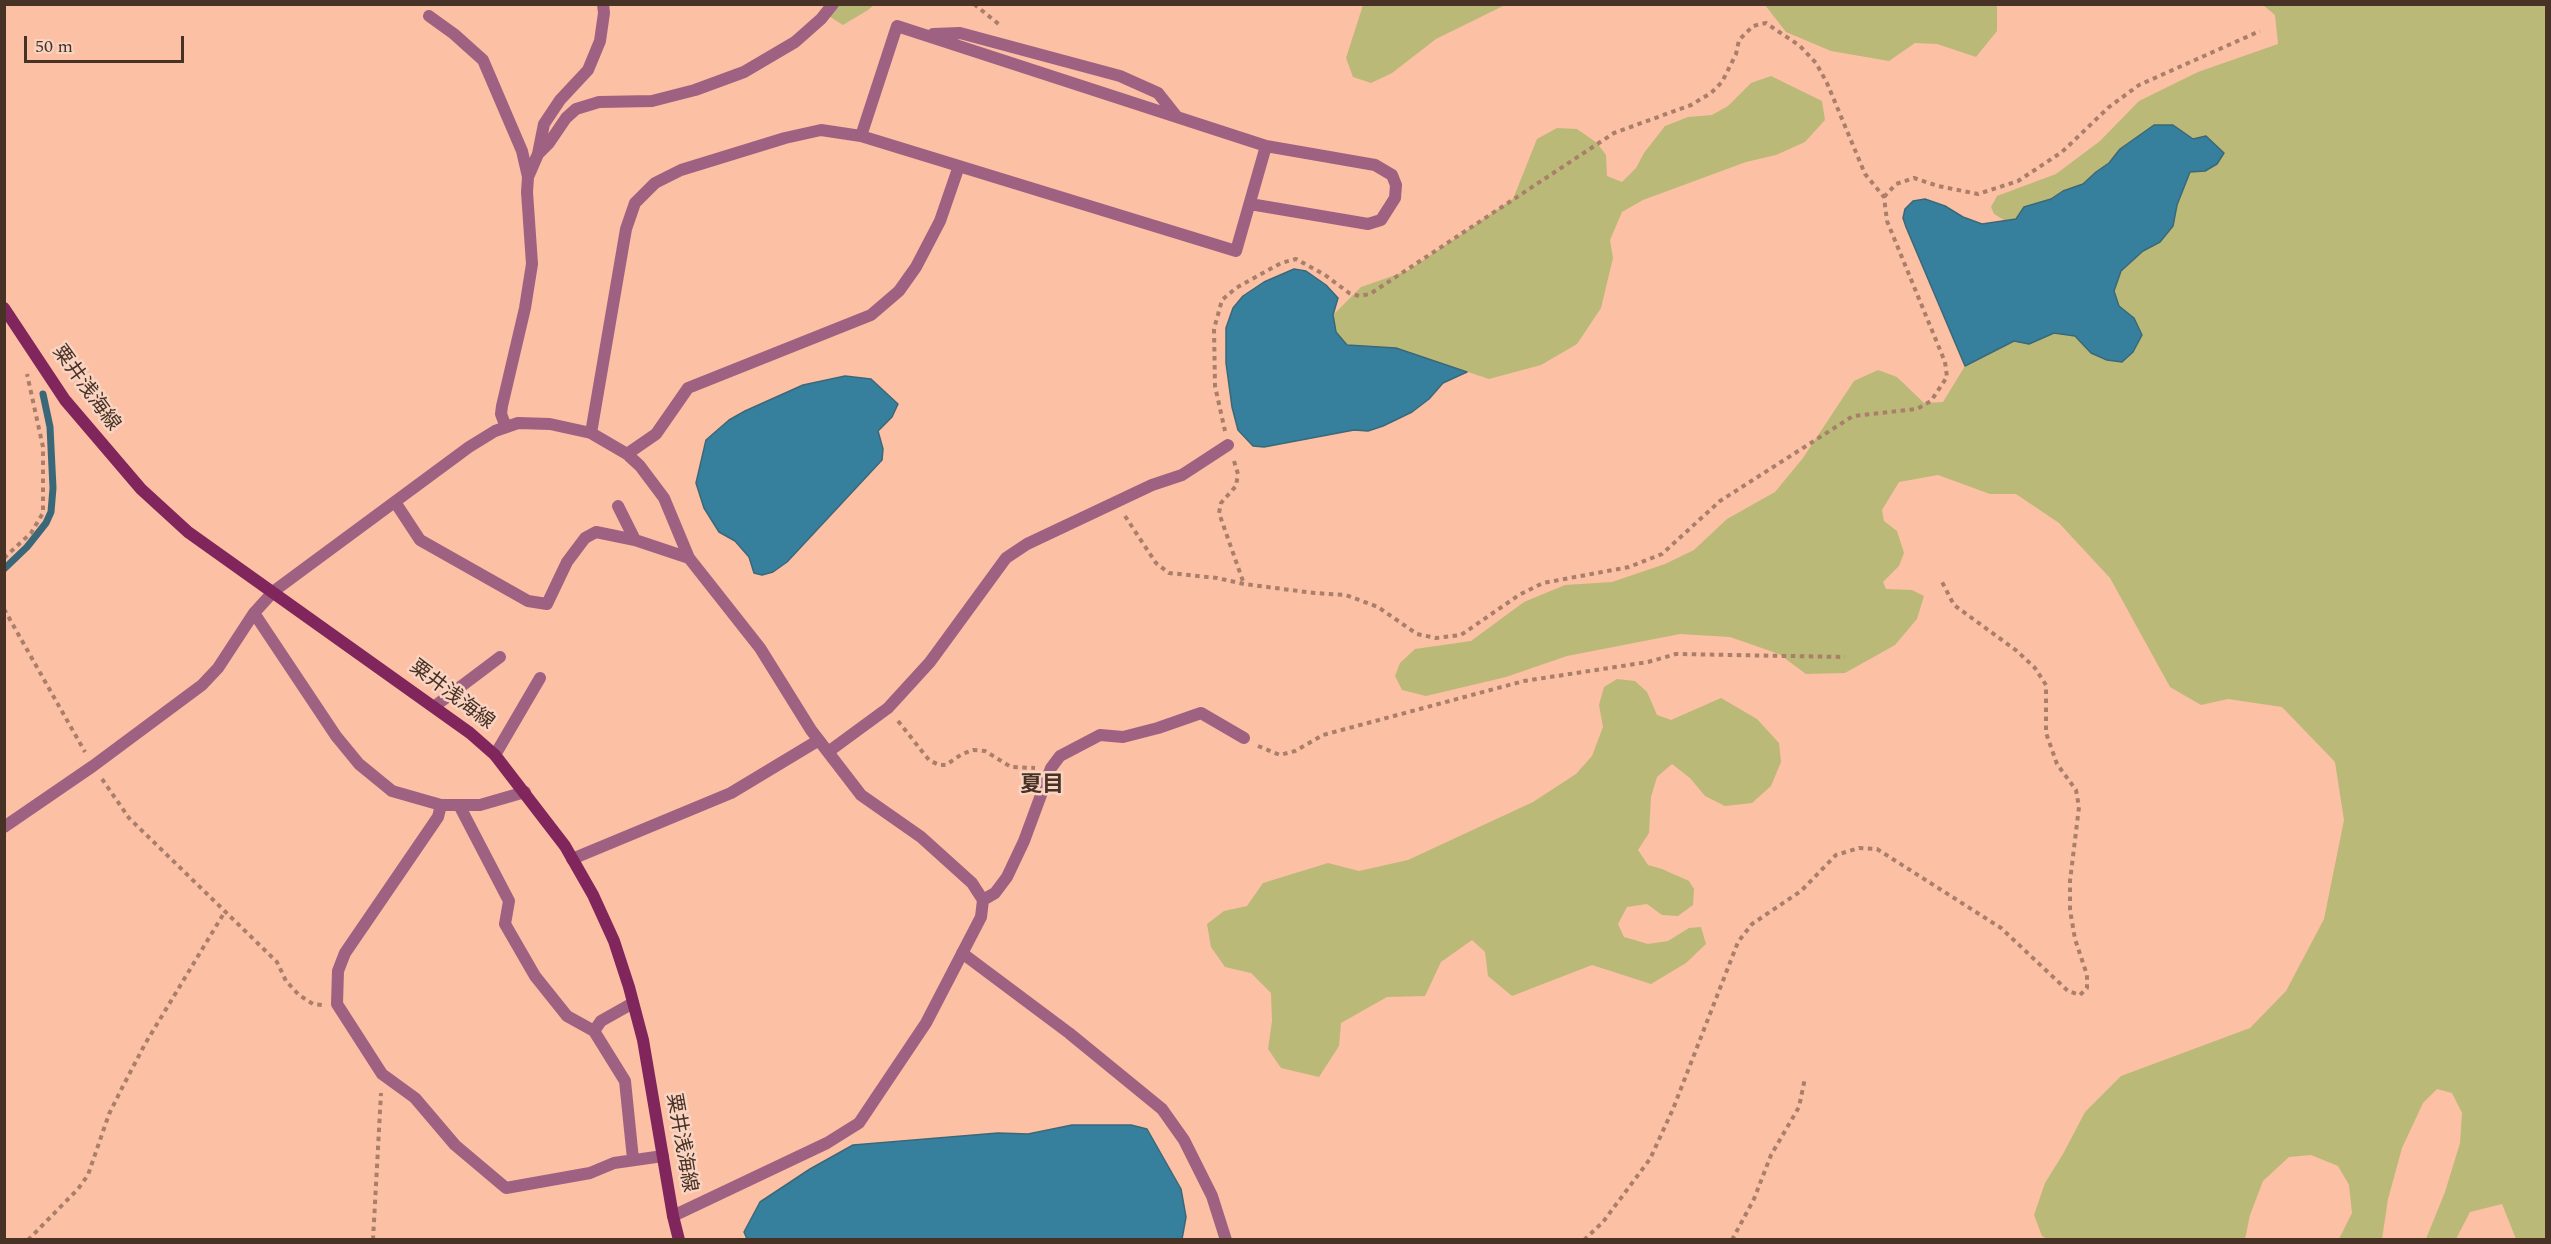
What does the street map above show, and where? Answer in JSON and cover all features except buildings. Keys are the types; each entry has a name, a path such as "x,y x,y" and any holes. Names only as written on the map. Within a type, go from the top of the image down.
{"main road":[{"name":"粟井浅海線","path":"4,308 65,400 141,489 188,532 435,706 495,755 525,792 572,859 593,895 614,941 643,1040 673,1216 679,1239"}],"street":[{"path":"528,177 538,154 544,124 560,100 588,70 600,41 603,4"},
{"path":"538,154 549,143 566,118 576,109 599,102 652,101 695,90 744,72 795,42 821,20 833,4"},
{"path":"429,16 454,34 483,60 522,151 528,177 532,264 525,308 502,406 501,414 506,427"},
{"path":"861,136 897,26 1266,146 1374,165 1392,175 1396,185 1395,198 1381,220 1368,224 1250,204"},
{"path":"922,34 960,33 1120,76 1158,93 1177,117"},
{"path":"591,433 626,229 635,202 655,183 681,170 785,138 821,130 861,136 1236,251 1266,146"},
{"path":"627,454 656,434 688,388 871,315 899,291 916,267 940,221 959,166"},
{"path":"4,827 93,766 202,685 218,668 254,613 274,591 469,447 495,431 518,423 550,424 591,433 627,454 640,466 664,498 689,558 760,648 819,740 861,795 921,837 972,883 982,900 981,916 926,1023 859,1123 826,1143 673,1216"},
{"path":"828,752 888,708 930,662 1006,558 1027,544 1152,485 1182,475 1228,446"},
{"path":"395,502 420,540 528,601 547,604 567,562 585,538 596,532 635,540 689,558"},
{"path":"618,506 635,540"},
{"path":"254,613 336,736 359,764 392,791 441,805 480,805 525,792"},
{"path":"435,706 500,657"},
{"path":"495,755 540,678"},
{"path":"982,900 994,893 1007,877 1024,841 1052,768 1060,756 1100,735 1123,737 1158,728 1200,713 1244,738"},
{"path":"572,859 731,793 819,740"},
{"path":"441,805 438,817 345,953 338,971 337,1004 382,1074 415,1098 455,1145 506,1188 590,1173 614,1163 633,1159 663,1156"},
{"path":"459,805 509,901 505,924 535,976 567,1016 594,1031 625,1081 633,1159"},
{"path":"962,953 1069,1033 1162,1109 1184,1140 1212,1196 1226,1239"},
{"path":"594,1031 601,1021 633,1003"}],"path":[{"path":"1116,502 1156,563 1169,573 1218,578 1244,584 1346,595 1378,607 1417,634 1436,638 1461,635 1519,595 1543,583 1629,567 1662,554 1720,501 1853,416 1917,409 1931,401 1947,377 1945,362 1887,222 1884,197 1865,174 1827,83 1816,63 1800,46 1780,31 1766,23 1753,26 1739,40 1736,54 1726,73 1711,93 1691,105 1614,133 1370,294 1359,296 1349,293 1325,275 1296,259 1281,263 1236,288 1222,300 1214,329 1215,386 1228,446 1238,474 1236,486 1221,502 1219,513 1244,584"},
{"path":"1884,197 1896,184 1914,178 1938,186 1978,194 2018,182 2062,152 2109,107 2139,85 2260,31"},
{"path":"4,558 31,533 43,513 45,497 43,447 26,372 40,363"},
{"path":"1584,1239 1603,1222 1650,1159 1673,1109 1738,942 1752,924 1800,891 1836,855 1859,848 1877,849 2001,928 2068,991 2080,995 2088,988 2087,975 2075,939 2070,910 2070,881 2079,807 2076,790 2057,764 2046,733 2046,684 2035,668 2017,651 1954,605 1942,582"},
{"path":"4,609 93,766 129,818 224,913 277,962 286,981 298,995 313,1004 326,1006 337,1004"},
{"path":"1244,738 1280,755 1295,752 1323,735 1512,684 1648,662 1676,654 1845,657"},
{"path":"888,708 929,760 939,765 946,765 962,754 973,750 985,751 1011,767 1024,769 1038,767"},
{"path":"28,1239 78,1190 88,1175 109,1114 122,1088 151,1034 224,913"},
{"path":"373,1239 382,1074"},
{"path":"1732,1239 1754,1199 1763,1170 1800,1107 1805,1078"}],"shaded area":[{"path":"1363,4 1505,5 1436,39 1392,73 1371,83 1353,77 1346,58"},
{"path":"827,5 874,5 843,25 824,13"},
{"path":"1765,5 1997,5 1997,31 1976,57 1937,44 1915,43 1889,61 1831,51 1786,32"},
{"path":"2263,5 2546,5 2546,1239 2516,1239 2502,1204 2470,1212 2456,1239 2426,1239 2445,1192 2460,1143 2462,1113 2452,1093 2437,1089 2423,1103 2402,1148 2388,1199 2382,1239 2339,1239 2352,1213 2349,1185 2338,1166 2311,1155 2289,1157 2263,1181 2250,1215 2245,1239 2049,1240 2042,1236 2034,1215 2045,1183 2085,1112 2121,1076 2250,1028 2286,991 2324,919 2344,820 2335,762 2282,707 2228,699 2201,705 2170,687 2110,578 2059,523 2016,494 1990,494 1938,475 1899,482 1882,510 1884,521 1897,531 1904,553 1899,566 1883,582 1886,589 1912,590 1924,596 1917,619 1895,645 1845,673 1806,674 1779,654 1730,637 1680,634 1567,656 1506,677 1426,696 1402,690 1395,676 1400,663 1415,649 1471,641 1524,602 1565,585 1612,582 1665,564 1694,550 1727,519 1775,492 1803,458 1854,381 1878,370 1897,377 1924,403 1943,402 1965,366 2014,341 2029,344 2054,333 2075,336 2091,353 2134,318 2119,306 2114,291 2121,271 2143,251 2160,242 2173,226 2177,205 2190,172 2193,139 2173,125 2120,149 2109,163 2083,184 2063,191 2051,199 2024,207 2017,219 2004,220 1994,214 1991,207 1997,196 2056,174 2100,141 2139,101 2198,72 2278,44 2275,15"},
{"path":"1771,76 1822,101 1825,120 1805,142 1776,155 1746,162 1643,200 1622,212 1610,240 1613,258 1601,308 1577,344 1541,365 1489,379 1396,348 1347,345 1336,332 1333,315 1361,287 1407,271 1513,199 1537,139 1557,128 1577,129 1597,143 1606,155 1607,176 1622,182 1636,168 1644,153 1665,126 1688,117 1712,115 1728,106 1751,83"},
{"path":"1617,679 1635,681 1647,692 1657,715 1671,720 1721,698 1757,719 1779,743 1781,762 1771,786 1752,803 1725,806 1705,796 1690,778 1672,764 1657,777 1651,797 1649,833 1638,850 1648,865 1689,881 1694,889 1693,905 1678,916 1662,915 1647,904 1627,907 1618,924 1624,937 1648,944 1668,941 1689,928 1701,927 1706,944 1686,963 1651,984 1592,965 1512,996 1488,976 1485,952 1472,940 1441,962 1425,996 1387,997 1341,1023 1339,1046 1319,1077 1281,1068 1268,1049 1272,1021 1271,993 1251,973 1225,967 1211,947 1207,924 1224,911 1247,906 1263,883 1328,863 1359,871 1408,860 1533,802 1576,774 1592,756 1603,727 1599,705 1604,687"}],"water":[{"path":"2154,125 2173,125 2193,139 2206,136 2224,153 2217,164 2205,171 2190,172 2177,205 2173,226 2160,242 2143,251 2121,271 2114,291 2119,306 2134,318 2142,335 2133,352 2122,362 2107,360 2091,353 2075,336 2054,333 2029,344 2014,341 1965,366 1906,227 1903,218 1905,209 1913,201 1925,199 1982,224 2016,219 2024,207 2051,199 2063,191 2083,184 2109,163 2120,149"},
{"path":"1294,269 1306,271 1326,285 1338,298 1333,315 1336,332 1347,345 1396,348 1467,372 1443,383 1429,399 1412,412 1383,426 1368,431 1354,430 1264,447 1253,446 1238,430 1232,407 1226,363 1226,328 1233,308 1243,296 1264,282"},
{"path":"845,376 871,379 898,404 892,417 878,431 883,449 882,460 787,562 773,572 762,575 754,573 749,557 735,541 719,532 704,508 696,483 706,440 729,420 745,411 803,385"},
{"path":"1072,1125 1131,1125 1147,1129 1181,1189 1186,1217 1182,1239 747,1239 744,1232 760,1202 810,1169 853,1145 998,1133 1028,1134"}],"waterway":[{"path":"4,569 27,547 46,523 51,512 53,488 50,427 43,394"}],"district":[{"name":"夏目","path":"1042,787"}]}
